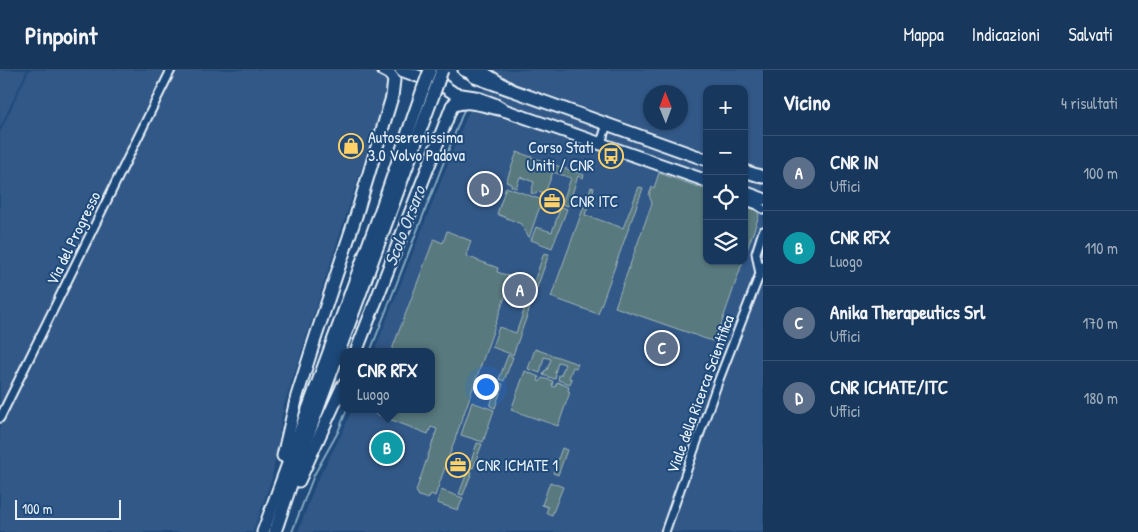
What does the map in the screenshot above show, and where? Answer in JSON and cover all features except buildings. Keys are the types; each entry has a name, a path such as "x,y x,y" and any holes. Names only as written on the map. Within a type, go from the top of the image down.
{"main road":[{"path":"263,532 298,396 395,88 394,80 390,73 383,70"},
{"path":"401,70 438,89 494,104 504,110"},
{"path":"270,509 381,210 430,70"},
{"path":"343,348 438,89 442,70"},
{"path":"472,72 510,89 703,159"},
{"path":"358,348 452,106 476,87 472,72"},
{"path":"452,106 464,102 504,110 703,181"},
{"path":"748,172 763,177"},
{"path":"748,193 763,199"},
{"path":"275,532 340,355"},
{"path":"275,532 340,391"}],"street":[{"name":"Via del Progresso","path":"0,418 171,70"},
{"path":"601,143 607,124"},
{"path":"748,201 757,204 763,209"},
{"path":"760,274 756,253 763,231"},
{"name":"Viale della Ricerca Scientifica","path":"665,532 718,382 763,266"}],"shaded area":[{"path":"0,70 27,70 0,128"},
{"path":"29,70 377,70 380,71 388,87 284,405 272,478 253,532 0,532 0,132"},
{"path":"489,70 763,70 763,532 298,532 316,483 350,413 435,413 435,348 376,348 467,115 483,90"}],"green space":[{"path":"517,152 584,175 583,178 578,176 568,206 562,204 571,178 553,172 545,193 537,191 536,194 531,193 534,182 520,177 516,188 506,182"},
{"path":"659,173 703,189 703,265 742,265 716,339 713,338 712,341 615,307 652,203 649,195 652,187 654,188"},
{"path":"506,187 542,200 529,238 521,224 497,214"},
{"path":"591,187 594,188 585,215 623,228 639,187 643,188 598,314 551,297"},
{"path":"748,205 756,208 759,216 748,247"},
{"path":"561,207 567,209 552,248 531,240 536,227 552,232"},
{"path":"447,231 471,241 466,256 498,268 497,272 512,277 435,496 431,494 428,499 419,496 416,491 437,429 431,427 428,434 373,413 435,413 435,348 393,348 434,239 443,243"},
{"path":"544,253 549,254 513,355 492,347 499,327 516,333"},
{"path":"535,349 578,364 576,368 573,367 569,378 572,379 570,384 558,380 565,364 558,362 555,379 543,375 551,359 544,357 540,373 528,369"},
{"path":"508,355 513,357 504,381 499,379"},
{"path":"525,371 539,377 538,381 540,382 542,378 553,381 552,386 555,387 557,382 569,387 568,391 570,392 558,426 511,410"},
{"path":"498,382 503,384 495,408 490,406"},
{"path":"472,402 494,410 483,442 461,435"},
{"path":"477,443 482,444 473,468 469,467"},
{"path":"562,448 567,450 558,475 553,473"},
{"path":"468,470 472,472 463,495 459,494"},
{"path":"550,482 563,487 552,515 546,513 548,507 542,505"},
{"path":"441,490 463,498 458,510 437,503"}],"waterway":[{"name":"Scolo Orsaro","path":"372,348 464,110"},
{"name":"Scolo Orsaro","path":"292,532 314,475 338,432 345,413"}],"place":[{"name":"Autoserenissima 3.0 Volvo Padova","path":"351,146"},
{"name":"Corso Stati Uniti / CNR","path":"611,156"},
{"name":"CNR ICMATE/ITC","path":"485,189"},
{"name":"CNR ITC","path":"552,201"},
{"name":"CNR IN","path":"520,290"},
{"name":"Anika Therapeutics Srl","path":"662,348"},
{"name":"CNR RFX","path":"387,448"},
{"name":"CNR ICMATE 1","path":"458,465"}]}
